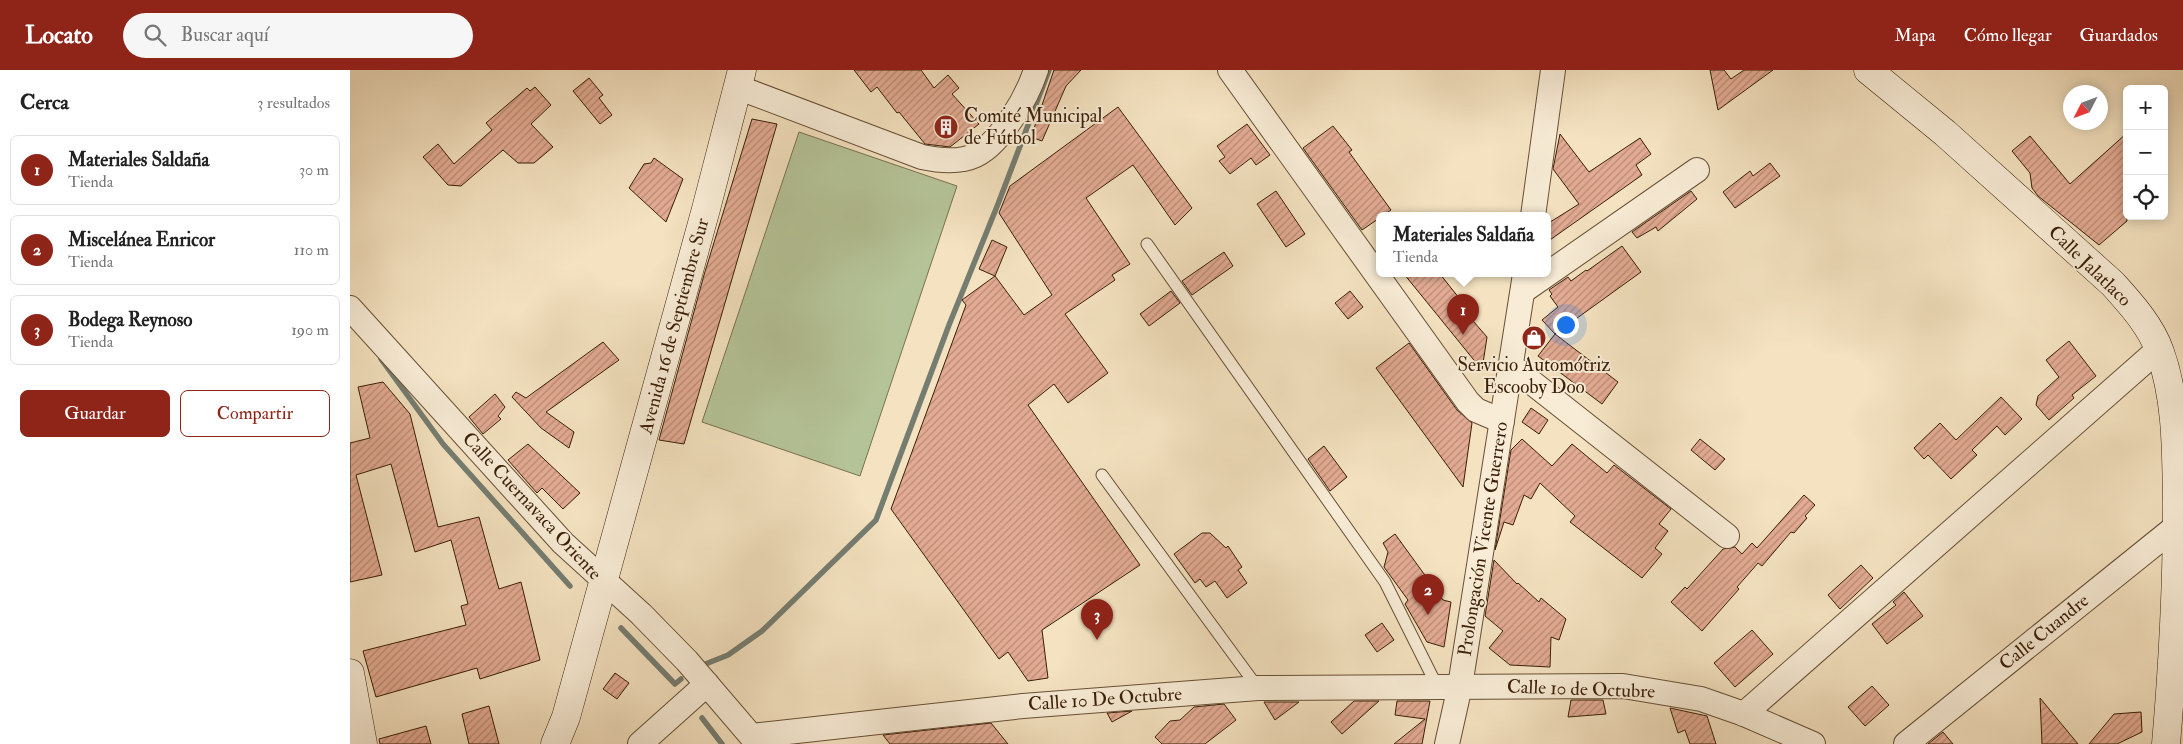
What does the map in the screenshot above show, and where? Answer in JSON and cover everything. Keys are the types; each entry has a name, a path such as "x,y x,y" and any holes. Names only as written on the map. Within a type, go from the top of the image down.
{"main road":[{"name":"Calle Jalatlaco","path":"1868,70 1945,133 2113,284 2137,310 2159,349 2174,403 2180,523 2172,678 2166,744"},
{"name":"Avenida 16 de Septiembre Sur","path":"555,744 566,717 706,209 739,78"},
{"path":"350,673 363,744"}],"street":[{"path":"739,78 922,157 946,162 977,155 997,140 1029,93 1036,70"},
{"path":"1230,70 1376,274"},
{"path":"1534,212 1553,70"},
{"path":"1551,265 1697,170"},
{"path":"1378,277 1468,402 1476,410 1502,421"},
{"name":"Prolongación Vicente Guerrero","path":"1447,744 1448,686 1502,421 1524,282"},
{"name":"Calle Cuernavaca Oriente","path":"350,308 563,543 641,614 707,684 755,740"},
{"path":"1744,714 2159,349"},
{"path":"1511,366 1727,536"},
{"name":"Calle Cuandre","path":"1906,744 2180,523"},
{"path":"640,744 707,684"},
{"name":"Calle 10 De Octubre","path":"755,740 1023,706 1258,688 1448,686"},
{"name":"Calle 10 de Octubre","path":"1448,686 1623,686 1665,691 1701,698 1744,714 1813,744"}],"lane":[{"path":"1147,244 1385,582 1448,686"},
{"path":"1102,475 1258,688"}],"green space":[{"path":"799,132 957,186 860,476 702,422"}],"building":[{"path":"854,70 921,70 934,88 948,75 959,88 952,94 979,124 950,147 925,144 877,87 871,92"},
{"path":"1054,70 1081,70 1066,86 1042,141 1031,137"},
{"path":"1710,70 1724,70 1731,79 1744,70 1773,70 1718,110"},
{"path":"589,78 603,95 599,98 612,115 600,124 573,91"},
{"path":"535,87 551,105 531,124 553,147 534,163 518,163 503,150 461,186 448,185 423,157 438,144 454,164 492,130 486,123 527,88 530,91"},
{"path":"1118,107 1192,208 1175,225 1133,165 1086,198 1130,264 1112,275 1115,280 1065,314 1108,373 1068,403 1054,384 1028,405 1140,565 1042,630 1048,678 1028,681 1008,652 999,659 891,509 966,305 962,300 995,276 1024,315 1052,295 999,213 1010,186"},
{"path":"752,119 777,124 684,444 659,440 704,275"},
{"path":"1247,124 1270,155 1256,165 1251,158 1230,174 1219,161 1225,157 1217,146"},
{"path":"1333,126 1352,150 1349,152 1391,210 1388,212 1376,212 1376,220 1362,230 1303,148"},
{"path":"1560,134 1589,172 1640,138 1651,154 1636,165 1642,175 1551,239 1551,222 1579,204 1553,169"},
{"path":"2030,136 2070,184 2123,137 2123,220 2127,221 2099,245 2038,196 2032,188 2030,173 2012,151"},
{"path":"654,158 683,179 666,222 629,188 644,164 651,163"},
{"path":"1770,163 1780,176 1735,208 1723,192 1750,171 1753,176"},
{"path":"1276,191 1305,234 1286,247 1257,204"},
{"path":"1691,191 1697,199 1658,231 1656,227 1637,238 1632,232"},
{"path":"992,240 1007,247 995,276 979,269"},
{"path":"1622,246 1641,272 1555,334 1542,320 1558,307 1550,296 1552,294 1549,290 1568,277 1571,281"},
{"path":"1224,252 1233,266 1192,295 1182,281"},
{"path":"1406,277 1442,277 1463,303 1460,306 1487,337 1482,370"},
{"path":"1171,291 1180,303 1149,326 1140,314"},
{"path":"1350,291 1363,307 1348,319 1335,303"},
{"path":"1555,334 1618,382 1602,404 1538,356"},
{"path":"2069,341 2096,376 2072,395 2074,398 2049,420 2036,405 2038,396 2059,377 2046,360"},
{"path":"603,342 619,360 546,412 574,432 569,448 541,428 512,397 516,392 526,398"},
{"path":"1409,343 1457,410 1472,423 1463,487 1376,368"},
{"path":"383,382 410,414 438,527 479,517 499,589 521,582 540,660 480,679 477,668 376,697 363,651 466,625 461,606 468,604 451,540 415,552 391,464 356,475 382,575 350,582 350,443 370,438 358,387"},
{"path":"495,394 505,407 498,416 501,419 483,434 469,417"},
{"path":"2001,397 2022,419 2005,435 1997,426 1972,450 1977,455 1951,479 1928,455 1924,459 1914,448 1940,423 1956,440"},
{"path":"1531,408 1548,420 1539,434 1522,422"},
{"path":"1522,439 1552,466 1572,444 1607,473 1614,465 1671,509 1659,524 1668,531 1655,548 1662,554 1642,578 1570,522 1575,516 1540,483 1531,499 1524,495 1513,525 1504,522 1495,550 1511,450"},
{"path":"1700,439 1725,459 1715,470 1691,450"},
{"path":"528,444 580,493 563,509 542,488 537,493 508,460"},
{"path":"1324,446 1347,477 1330,491 1308,459"},
{"path":"1804,495 1815,505 1805,516 1807,518 1794,533 1791,532 1762,566 1758,563 1737,587 1739,589 1702,631 1671,602 1685,587 1687,589 1723,549 1735,547 1742,554 1752,543 1757,548"},
{"path":"1202,533 1210,533 1226,548 1228,546 1242,567 1238,570 1247,583 1227,598 1215,581 1206,587 1200,579 1195,583 1174,554"},
{"path":"1395,534 1443,600 1451,602 1444,647 1427,642 1405,604 1408,600 1384,567 1388,552 1383,543"},
{"path":"1494,560 1517,584 1539,602 1541,598 1566,619 1559,640 1551,637 1550,667 1510,665 1489,648 1503,631 1485,616"},
{"path":"1861,565 1873,578 1840,609 1828,595"},
{"path":"1904,592 1923,616 1887,644 1872,624 1896,605 1893,602"},
{"path":"1382,623 1394,640 1377,652 1365,635"},
{"path":"1752,630 1773,654 1735,687 1714,663"},
{"path":"615,673 629,683 617,699 603,689"},
{"path":"1872,686 1889,705 1865,726 1848,707"},
{"path":"2040,698 2078,744 2042,744"},
{"path":"1571,700 1603,700 1606,714 1568,717"},
{"path":"1354,701 1379,701 1342,734 1331,722"},
{"path":"1397,701 1430,701 1422,744 1394,744 1425,719 1395,715"},
{"path":"1264,702 1299,702 1275,720"},
{"path":"1224,704 1236,720 1205,744 1162,744 1155,737 1170,721 1180,720 1194,707"},
{"path":"489,706 499,744 469,744 462,714"},
{"path":"1670,708 1707,716 1716,744 1690,744 1685,730 1678,733"},
{"path":"1132,711 1112,722 1107,713"},
{"path":"2141,712 2142,732 2117,744 2089,744 2114,714"},
{"path":"991,723 1008,744 890,744 883,735"},
{"path":"426,726 431,744 380,744 379,739"},
{"path":"1943,732 1953,744 1928,744"}],"waterway":[{"path":"698,667 728,655 762,631 876,520 949,325 1049,70"},
{"path":"381,359 443,444 570,586"},
{"path":"621,628 675,684 681,679"},
{"path":"702,718 722,744"}],"place":[{"name":"Comité Municipal de Fútbol","path":"946,127"},
{"name":"Materiales Saldaña","path":"1463,335"},
{"name":"Servicio Automótriz Escooby Doo","path":"1534,338"},
{"name":"Miscelánea Enricor","path":"1428,615"},
{"name":"Bodega Reynoso","path":"1097,640"}]}
